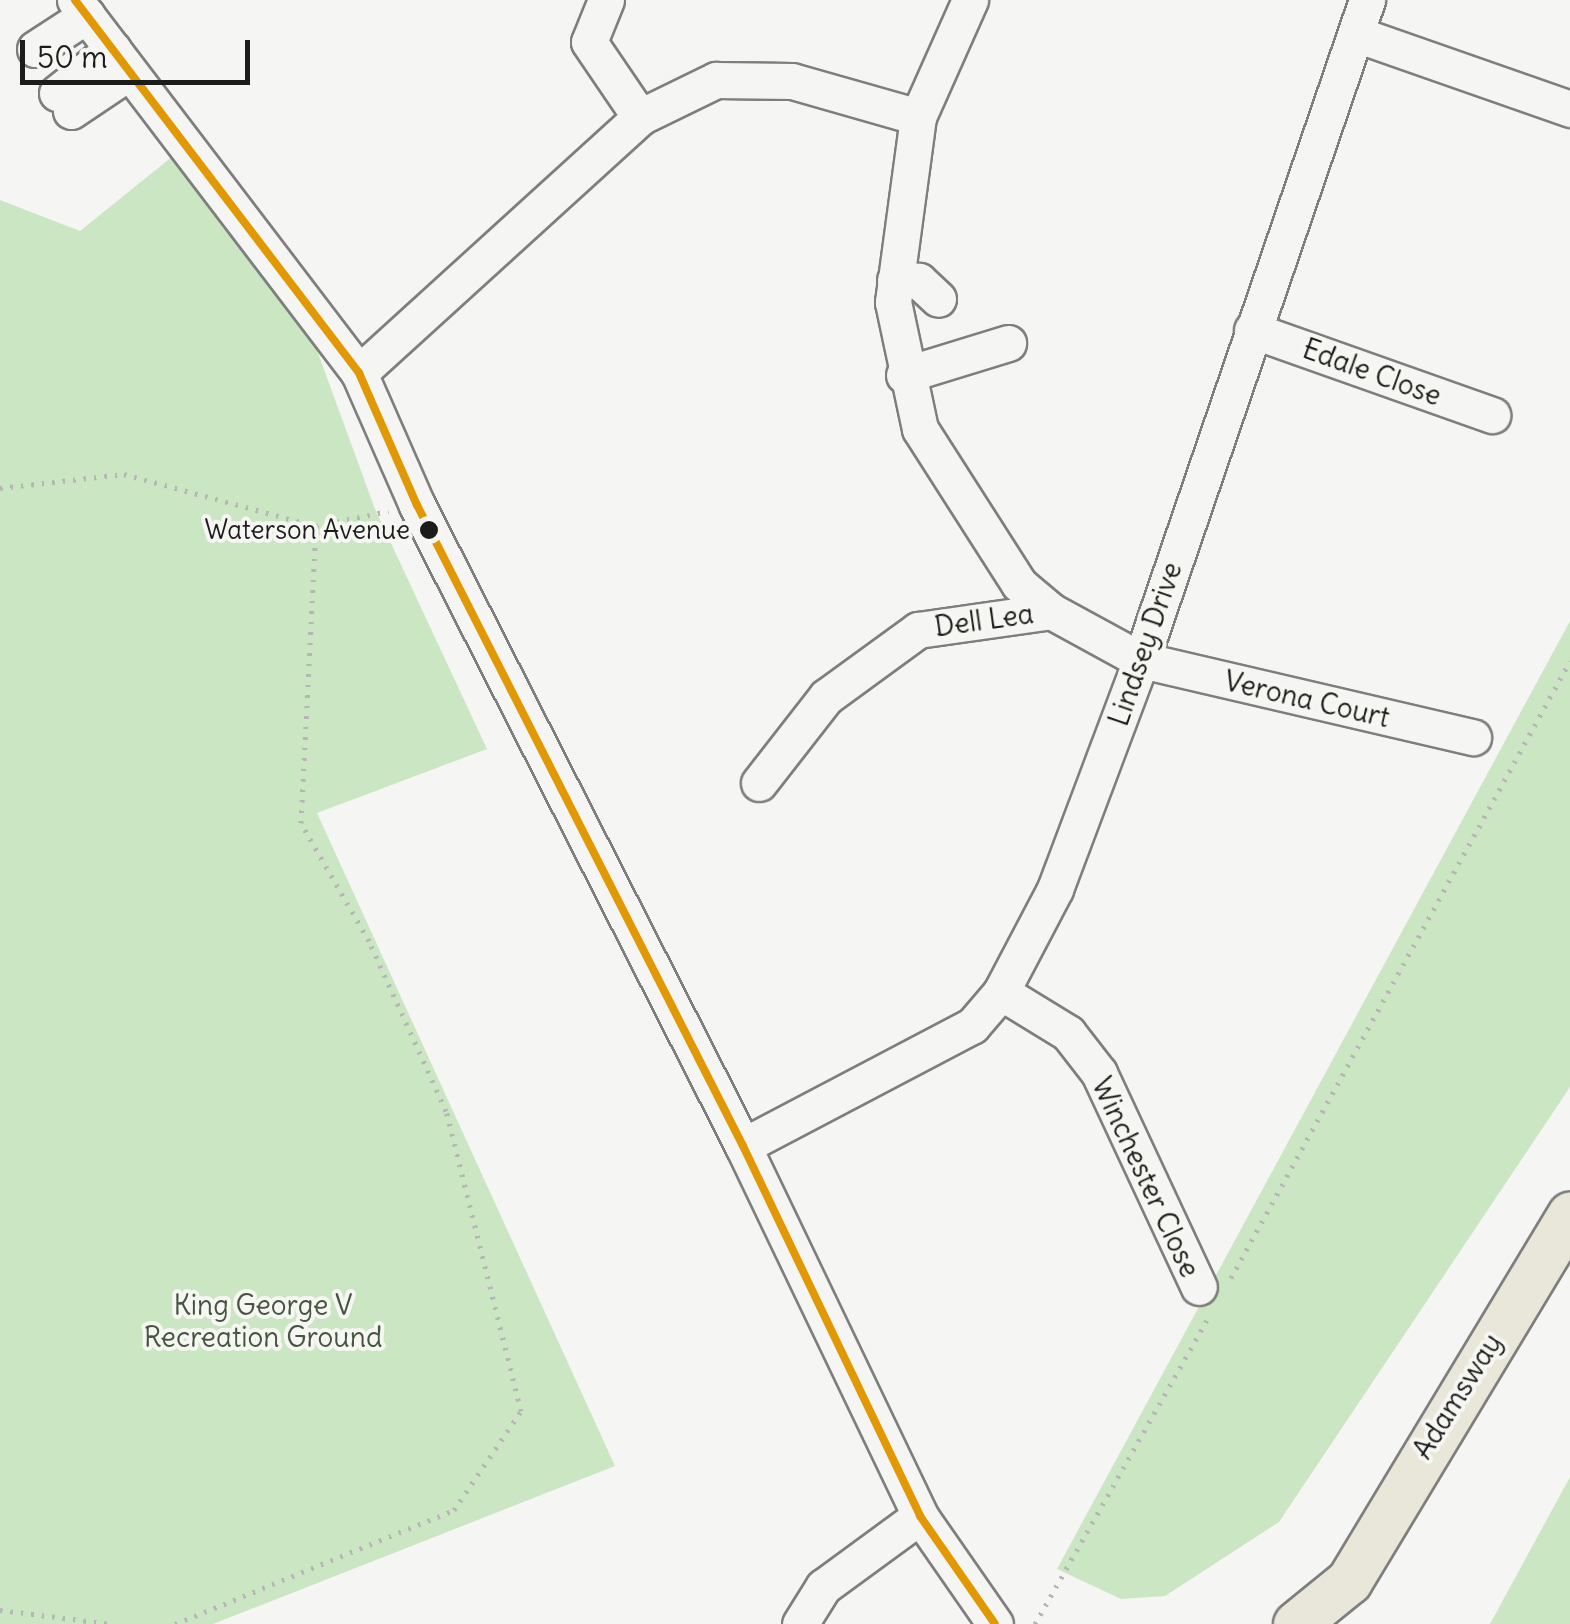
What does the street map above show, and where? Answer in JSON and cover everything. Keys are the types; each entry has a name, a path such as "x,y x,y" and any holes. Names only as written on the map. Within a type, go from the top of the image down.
{"main road":[{"name":"Adamsway","path":"1296,1624 1346,1603 1570,1214"}],"street":[{"path":"606,0 589,42 640,117"},
{"path":"970,0 918,117 895,280 904,375 920,428 1019,584 1050,611"},
{"name":"Lindsey Drive","path":"742,1146 972,1026 1002,992 1055,889 1141,660 1367,0"},
{"path":"35,50 81,8 359,373 417,504 742,1146 920,1516 995,1624"},
{"path":"1356,34 1570,109"},
{"path":"64,102 121,61"},
{"path":"359,373 640,117 716,80 792,81 918,117"},
{"path":"895,280 919,281 938,299"},
{"name":"Edale Close","path":"1252,330 1492,415"},
{"path":"904,375 1008,344"},
{"name":"Dell Lea","path":"759,783 826,698 918,630 1050,611 1141,660"},
{"name":"Verona Court","path":"1141,660 1473,737"},
{"name":"Winchester Close","path":"1002,992 1068,1033 1099,1073 1210,1298"},
{"path":"800,1624 823,1587 920,1516"}],"path":[{"path":"0,488 124,474 316,526 417,504"},
{"path":"175,1624 454,1510 521,1410 446,1112 369,941 301,822 316,526"},
{"path":"1035,1624 1210,1298 1570,661"},
{"path":"0,1610 111,1624"}],"green space":[{"name":"King George V Recreation Ground","path":"173,156 311,334 375,509 487,749 317,813 615,1466 213,1624 0,1624 0,200 80,231"},
{"path":"1570,621 1570,1087 1279,1522 1165,1596 1121,1599 1057,1569"},
{"path":"1570,1477 1570,1624 1490,1624"}],"transit line":[{"path":"75,0 359,373 417,505 743,1146 920,1516 995,1624"}],"place":[{"name":"Waterson Avenue","path":"429,530"}]}
